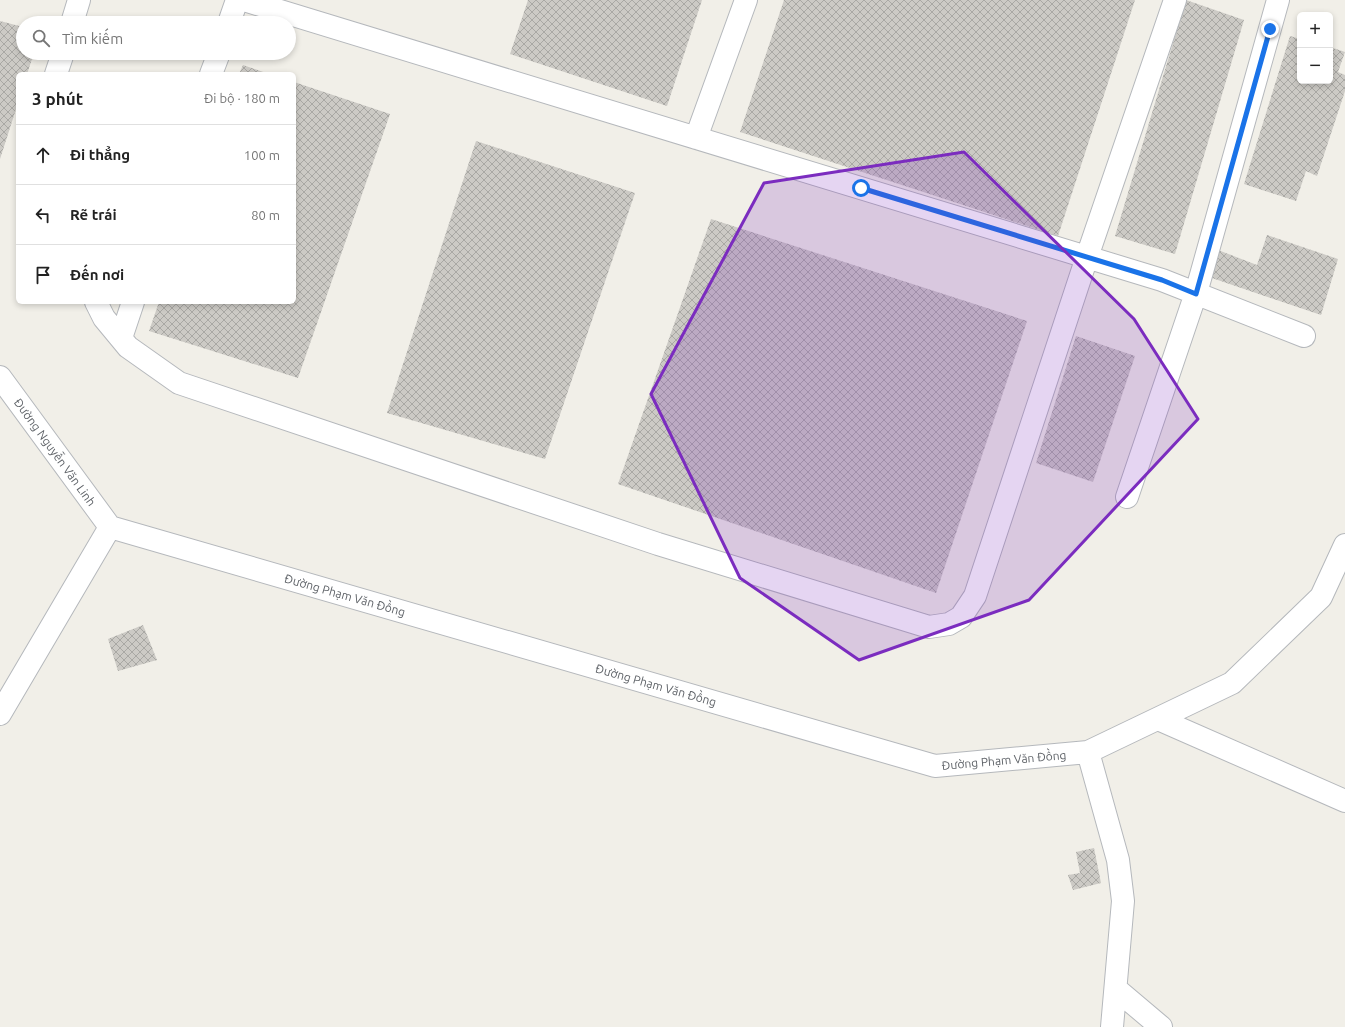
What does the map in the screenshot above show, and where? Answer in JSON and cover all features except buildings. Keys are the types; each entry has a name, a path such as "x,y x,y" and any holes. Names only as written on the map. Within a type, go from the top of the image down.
{"street":[{"path":"74,16 79,0"},
{"path":"231,16 237,0"},
{"path":"244,0 1162,280 1304,336"},
{"path":"696,138 746,0"},
{"path":"97,304 104,318 128,347 179,383 658,544 928,627 949,624 961,617 975,596 1087,257 1175,0"},
{"path":"1127,497 1196,294 1278,0"},
{"path":"57,72 60,60"},
{"path":"212,72 216,60"},
{"path":"121,338 133,304"},
{"name":"Đường Nguyễn Văn Linh","path":"0,377 110,527"},
{"path":"0,714 110,527"},
{"name":"Đường Phạm Văn Đồng","path":"110,527 935,766 1088,752 1232,683 1321,597 1345,545"},
{"path":"1158,719 1345,801"},
{"path":"1088,752 1118,860 1123,901 1112,1027"},
{"path":"1116,989 1161,1027"}],"highlighted area":[{"path":"964,152 1134,319 1198,419 1029,600 859,660 740,578 651,394 764,183"}],"route":[{"path":"861,188 1162,280 1196,294 1270,29"}]}
